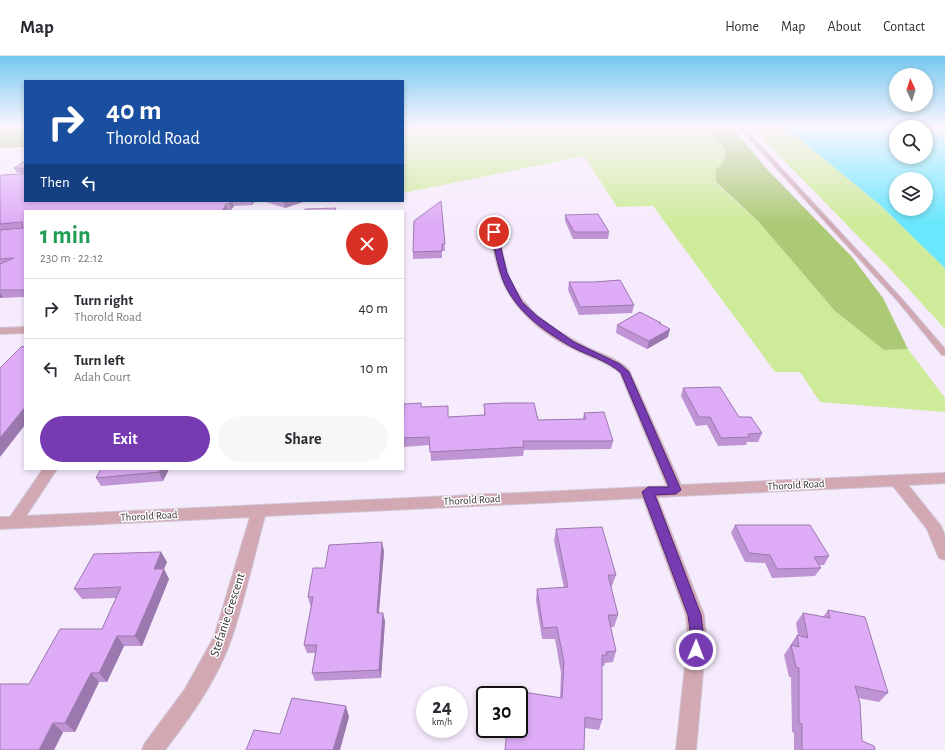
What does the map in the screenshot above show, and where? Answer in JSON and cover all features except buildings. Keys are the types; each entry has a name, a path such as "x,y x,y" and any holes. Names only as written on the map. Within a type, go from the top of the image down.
{"street":[{"path":"494,232 505,277 519,303 534,318 565,339 618,366 625,372 676,490"},
{"path":"0,331 24,330"},
{"path":"7,523 49,470"},
{"name":"Thorold Road","path":"7,523 945,478"},
{"path":"896,480 933,526 945,553"},
{"path":"648,492 695,615 698,638 686,750"},
{"name":"Stefanie Crescent","path":"152,750 199,686 215,658 223,638 259,510"}],"lane":[{"path":"771,159 889,288 945,353"}],"green space":[{"path":"404,159 567,159 404,193"},
{"path":"586,159 724,159 716,170 716,183 758,221 835,311 884,350 908,349 945,398 945,412 820,402 800,372 775,372 653,206 617,207"},
{"path":"724,159 759,159 852,257 883,298 908,349 884,350 835,311 758,221 716,182 716,170"},
{"path":"783,159 825,159 879,204 889,214 889,216 891,216 945,268 945,329 893,272"}],"water":[{"path":"825,159 889,159 889,164 933,164 933,159 945,159 945,268 891,216 933,216 933,172 889,172 889,214"}],"route":[{"path":"494,232 503,273 510,289 519,303 534,318 552,331 572,344 618,366 625,372 676,490 648,492 695,615 698,638 696,650"}]}
